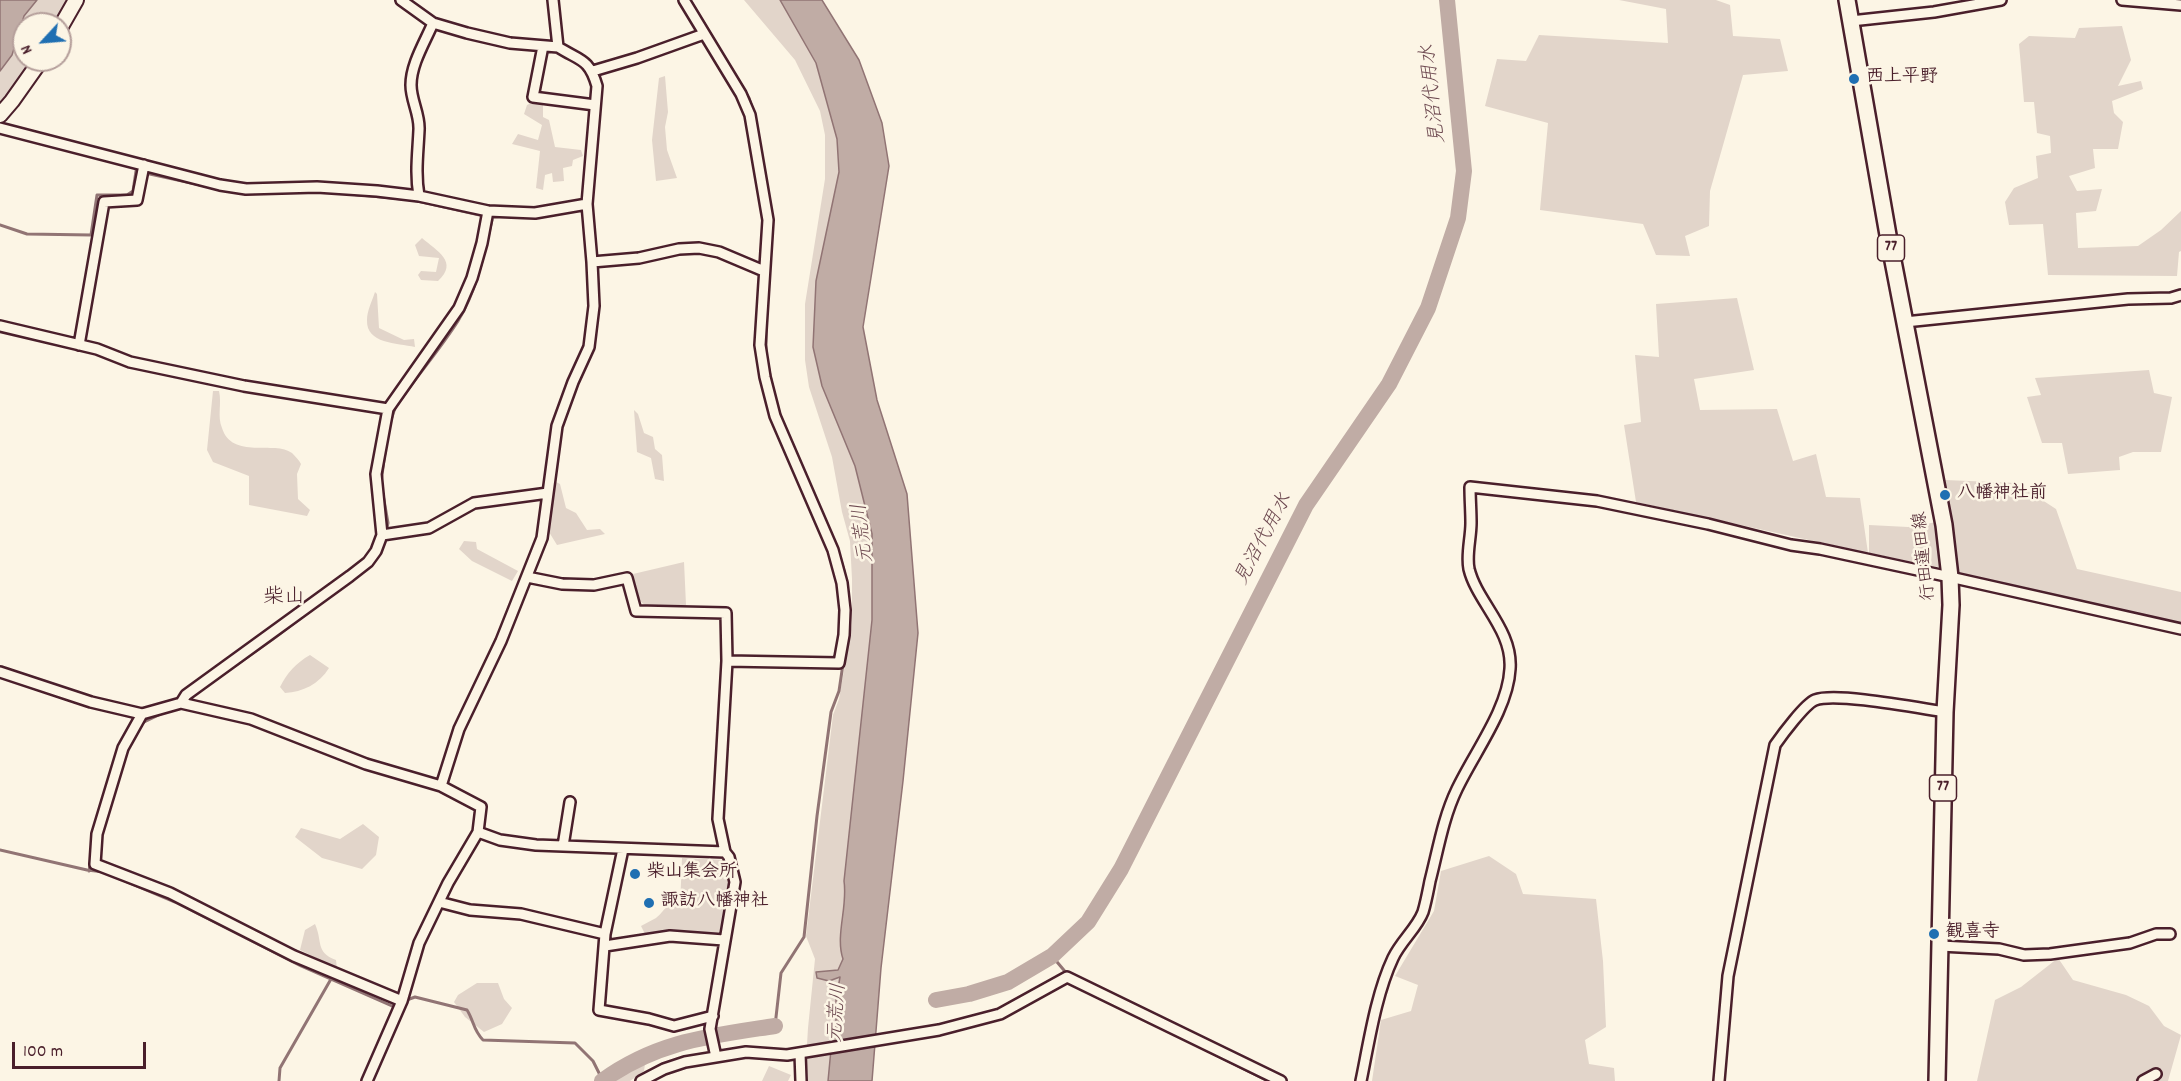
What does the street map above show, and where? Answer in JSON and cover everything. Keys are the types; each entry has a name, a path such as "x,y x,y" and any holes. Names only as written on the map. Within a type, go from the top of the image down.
{"main road":[{"name":"行田蓮田線","path":"1847,0 1888,235 1944,525 1950,577 1937,1081"}],"street":[{"path":"401,0 433,23 466,33 510,43 558,47 585,61 592,71 597,86 587,204 594,306 589,347 557,426 542,538 501,641 459,729 441,786"},
{"path":"553,0 558,47"},
{"path":"684,0 741,94 750,115 768,220 760,345 765,377 775,416 833,550 842,583 845,610 844,635 839,663 727,661"},
{"path":"1851,21 1934,12 2001,0"},
{"path":"2122,0 2181,5"},
{"path":"418,196 416,162 419,114 412,98 411,83 413,70 433,23"},
{"path":"592,71 704,34"},
{"path":"543,46 533,97 595,105"},
{"path":"0,115 33,72"},
{"path":"0,128 220,185 246,189 317,187 418,196 488,211 535,213 587,204"},
{"path":"79,345 104,202 137,200 144,165"},
{"path":"181,703 186,695 307,609 368,562 376,551 382,535 376,474 388,409 459,308 472,278 488,211"},
{"path":"592,262 639,258 679,249 699,248 720,252 764,271"},
{"path":"1905,322 2128,299 2171,298 2181,295"},
{"path":"0,326 79,345 141,364 244,386 388,409"},
{"path":"1361,1081 1373,1021 1392,960 1400,944 1422,913 1445,818 1457,788 1485,737 1510,676 1508,646 1469,567 1470,487 1597,501 2181,629"},
{"path":"382,535 429,528 474,503 548,493"},
{"path":"526,577 562,584 594,585 627,578 636,611 726,613 727,661 718,819 725,852 729,857 735,882 710,1029 716,1057"},
{"path":"0,672 91,702 142,714 181,703 251,719 366,764 441,786 481,807 478,832 448,883 419,943 402,1001 367,1081"},
{"path":"1719,1081 1728,976 1775,745 1784,731 1814,701 1835,697 1945,712"},
{"path":"142,714 123,748 98,834 95,864 171,893 294,956 402,1001"},
{"path":"563,846 570,801"},
{"path":"478,832 500,840 536,845 725,852"},
{"path":"624,849 604,946 599,1010 674,1026 713,1016"},
{"path":"439,902 470,910 521,914 606,934"},
{"path":"1940,946 1999,949 2024,955 2050,954 2130,943 2156,934 2169,934"},
{"path":"604,946 670,936 724,940"},
{"path":"641,1081 664,1069 685,1062 746,1052 777,1055 803,1052 939,1030 1000,1014 1033,998 1067,977 1281,1081"},
{"path":"801,1081 803,1052"},
{"path":"2143,1081 2156,1074"}],"shaded area":[{"path":"0,0 71,0 64,12 12,12 12,72 27,72 0,108"},
{"path":"744,0 780,0 816,62 837,139 839,172 813,347 822,386 855,466 872,534 872,620 844,881 841,940 844,959 838,970 817,972 831,979 840,976 836,1000 836,1032 832,1039 828,1081 808,1081 806,1061 815,959 806,936 833,715 839,699 852,624 852,579 850,541 832,457 809,387 805,360 805,304 825,179 825,135 820,111 795,60"},
{"path":"1619,0 1716,0 1730,5 1733,36 1780,39 1788,71 1743,75 1710,191 1709,226 1685,236 1690,256 1656,255 1643,224 1540,210 1548,123 1485,106 1497,59 1526,61 1539,35 1668,43 1666,9"},
{"path":"2122,26 2131,60 2118,86 2141,81 2143,89 2112,101 2114,113 2123,122 2118,149 2093,149 2095,168 2069,176 2077,191 2102,189 2096,211 2076,213 2078,248 2138,246 2161,230 2181,211 2181,251 2179,252 2177,276 2048,275 2043,224 2009,225 2005,202 2014,188 2038,178 2036,156 2051,153 2050,136 2037,133 2034,102 2024,102 2019,44 2029,36 2075,38 2079,28"},
{"path":"665,76 668,112 665,127 667,150 677,178 656,181 652,140 659,78"},
{"path":"533,102 543,102 543,117 549,120 555,147 581,150 583,156 573,160 572,166 563,168 564,181 553,182 552,173 545,175 543,190 536,188 540,151 512,144 518,134 538,140 542,125 524,114 527,105"},
{"path":"422,238 439,252 446,262 444,274 438,281 421,280 418,275 421,271 436,272 439,258 419,256 415,245"},
{"path":"375,292 379,328 404,340 414,339 415,347 384,341 372,334 368,328 367,317"},
{"path":"1737,298 1754,370 1694,379 1700,410 1777,409 1793,461 1816,454 1826,497 1860,498 1868,553 1636,502 1624,425 1641,422 1635,355 1659,357 1656,304"},
{"path":"2149,370 2154,393 2172,397 2161,452 2133,452 2119,457 2120,470 2068,474 2062,443 2042,443 2027,397 2041,395 2035,378"},
{"path":"213,391 219,391 221,423 227,438 244,447 285,450 292,453 299,461 301,464 297,474 298,499 310,510 307,516 249,505 249,476 213,462 207,450"},
{"path":"634,410 638,414 644,433 653,437 655,449 662,455 664,481 655,479 651,458 637,452"},
{"path":"1945,480 2016,483 2056,509 2077,569 2181,592 2181,625 1956,573"},
{"path":"556,482 560,484 566,508 576,513 587,530 600,529 605,534 557,545 549,532"},
{"path":"1937,522 1943,568 1869,553 1869,525 1908,527"},
{"path":"464,541 476,542 477,549 518,571 512,581 472,561 459,549"},
{"path":"684,562 686,605 646,606 640,601 633,574"},
{"path":"310,655 329,668 310,686 285,693 280,687 286,677 296,665"},
{"path":"363,824 379,837 376,855 362,869 322,858 295,837 301,828 340,839"},
{"path":"1489,856 1516,874 1523,894 1596,899 1603,961 1606,1027 1585,1040 1589,1064 1614,1068 1615,1081 1372,1081 1381,1020 1411,1011 1418,985 1395,976 1434,911 1441,871"},
{"path":"682,858 724,860 730,890 722,935 717,937 680,934 679,930 667,934 645,934 641,926 656,918 667,907 678,905 680,907"},
{"path":"315,924 322,950 336,960 337,968 300,950 305,930"},
{"path":"2058,958 2073,980 2126,995 2149,1006 2164,1026 2181,1035 2168,1081 1977,1081 1995,1000 2021,987"},
{"path":"477,983 498,983 504,999 512,1008 502,1024 484,1032 465,1017 454,1002 458,995"},
{"path":"708,1041 709,1045 683,1049 645,1064 644,1071 630,1081 611,1081 664,1052"},
{"path":"769,1066 791,1075 788,1081 762,1081"}],"water":[{"path":"0,0 37,0 27,12 12,12 12,55 0,71"},
{"name":"元荒川","path":"780,0 822,0 859,60 882,123 889,166 863,327 877,400 907,494 918,633 881,968 872,1081 828,1081 832,1039 836,1032 836,1000 840,977 829,981 817,978 816,972 838,970 843,959 840,940 844,881 872,620 872,534 855,466 822,386 813,347 816,281 839,172 837,139 816,63"}],"waterway":[{"path":"690,0 749,98 753,111"},
{"name":"見沼代用水","path":"936,1000 969,994 1008,982 1052,956 1088,922 1121,869 1306,505 1389,384 1428,308 1458,218 1464,171 1447,0"},
{"path":"758,135 772,220"},
{"path":"0,225 27,234 91,235 97,195 127,195 133,191 136,171 205,186"},
{"path":"223,190 243,193"},
{"path":"349,194 413,200 484,216"},
{"path":"390,423 395,408 451,332 465,309 479,272 492,220 490,219"},
{"path":"766,319 766,355 773,390"},
{"path":"775,399 784,427"},
{"path":"386,444 381,483 388,523 386,532"},
{"path":"806,477 833,540"},
{"name":"見沼代用水","path":"936,1000 969,994 1008,982 1052,956 1088,922 1121,869 1306,505"},
{"path":"840,557 849,607"},
{"path":"192,696 342,587"},
{"path":"775,1026 781,973 804,937 831,712 839,691 843,664"},
{"path":"140,724 171,709"},
{"path":"0,850 104,872 175,902 301,966 392,1006 398,1003"},
{"path":"89,871 91,858"},
{"path":"1052,956 1068,975"},
{"path":"279,1081 280,1068 331,979"},
{"path":"404,1001 415,997 467,1010 477,1033 483,1040 575,1043 593,1061 603,1081"},
{"name":"見沼代用水","path":"602,1081 643,1057 685,1042 775,1026"},
{"path":"1192,1043 1268,1081"}],"place":[{"name":"西上平野","path":"1854,79"},
{"name":"八幡神社前","path":"1945,495"},
{"name":"柴山集会所","path":"635,874"},
{"name":"諏訪八幡神社","path":"649,903"},
{"name":"観喜寺","path":"1934,934"}],"district":[{"name":"柴山","path":"284,599"}]}
